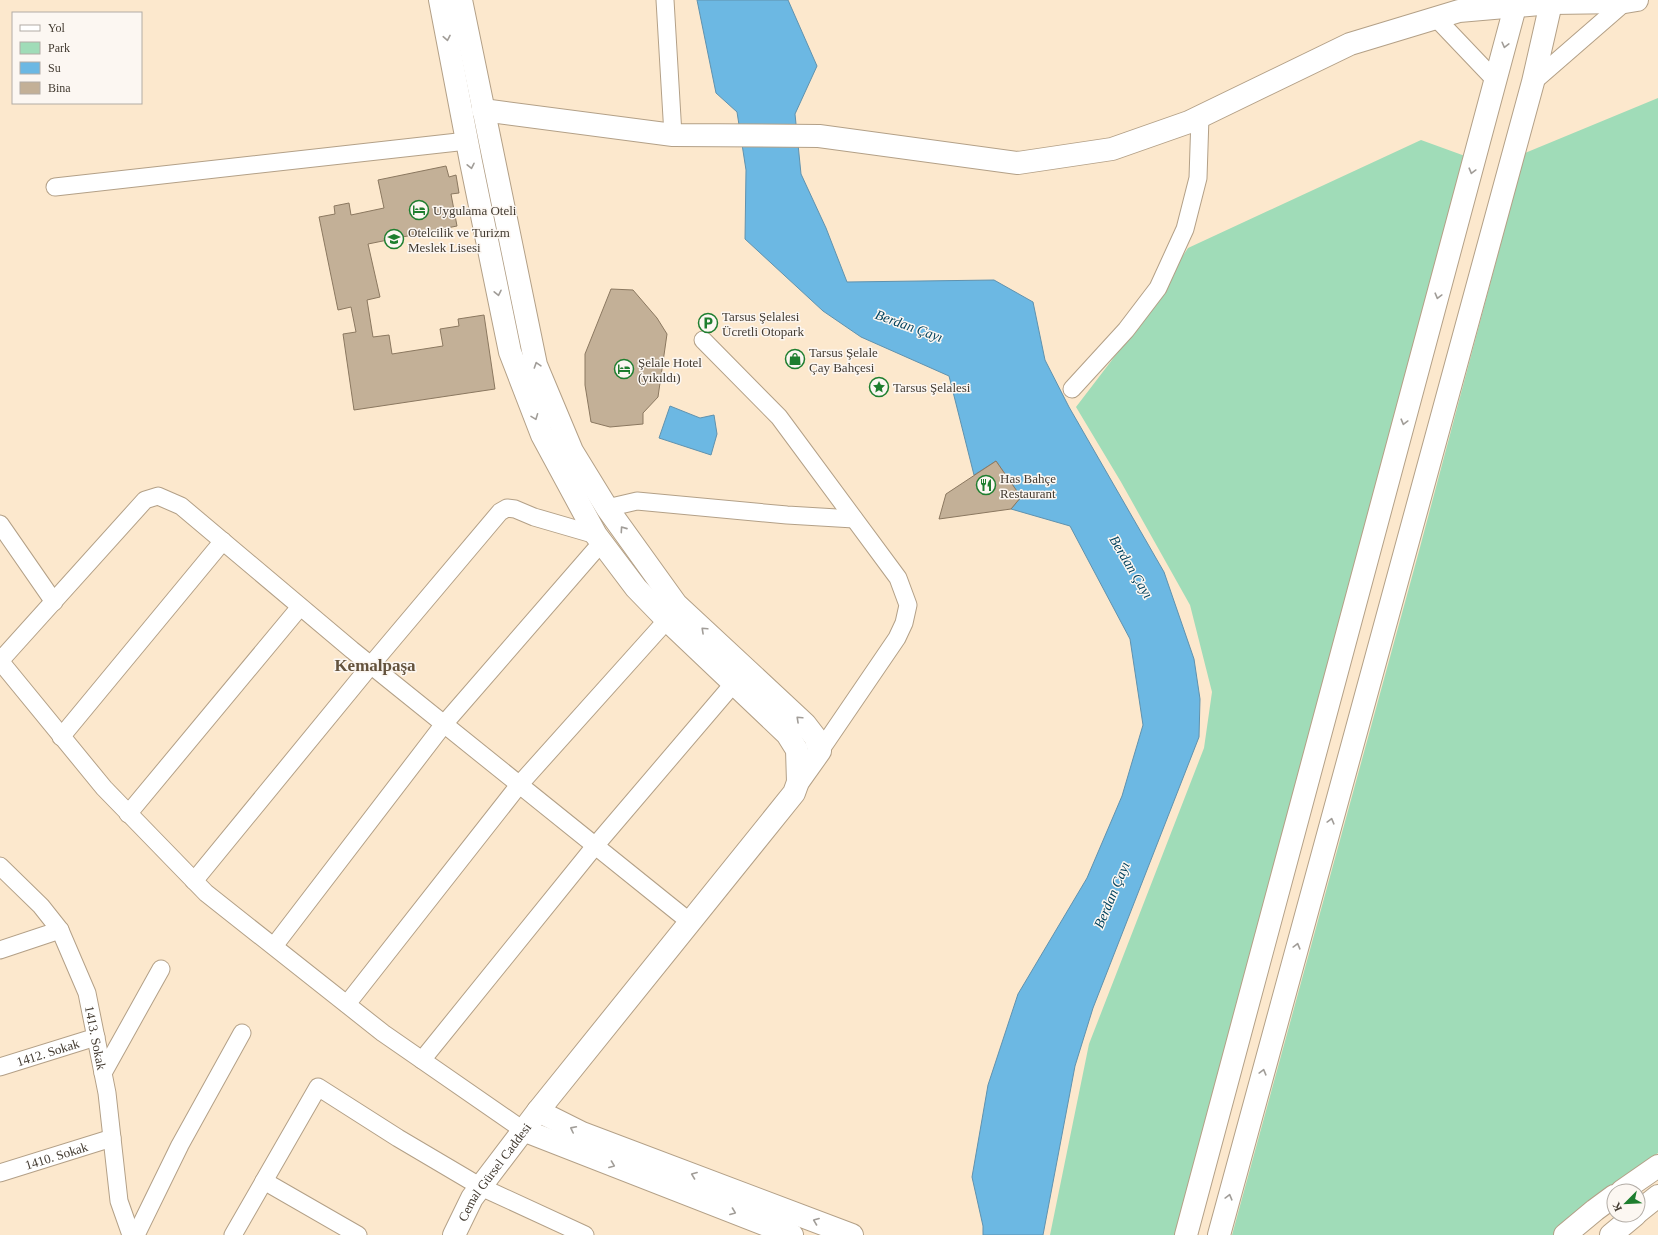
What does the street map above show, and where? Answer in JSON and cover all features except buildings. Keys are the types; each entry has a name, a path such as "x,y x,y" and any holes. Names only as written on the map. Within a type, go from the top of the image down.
{"street":[{"path":"440,0 466,141 510,352 542,435 599,539 636,588 667,620 787,734 798,750 798,782"},
{"path":"461,0 536,365 572,451 607,508 676,604 805,724 815,737 820,751"},
{"path":"664,0 673,135"},
{"path":"483,110 673,135 819,136 1018,163 1112,149 1189,122 1350,44 1459,11 1522,4 1631,1"},
{"path":"1533,82 1631,1"},
{"path":"1219,1235 1533,82 1551,3"},
{"path":"1186,1235 1496,81 1522,4"},
{"path":"1436,18 1496,81"},
{"path":"1072,389 1126,330 1158,288 1185,229 1198,178 1200,117"},
{"path":"55,187 466,141"},
{"path":"703,340 779,417 898,578 908,605 904,623 898,638 820,751"},
{"path":"690,922 371,665 181,506 158,496 145,500 0,661 104,788 206,893 383,1033 523,1130 792,1235"},
{"path":"607,508 637,501 787,515 854,519"},
{"path":"194,881 371,665 500,512 507,508 515,509 599,539"},
{"path":"0,524 54,602"},
{"path":"274,946 444,724 599,539"},
{"path":"61,737 223,542"},
{"path":"128,814 300,606"},
{"path":"347,1004 519,785 667,620"},
{"path":"422,1060 595,846 734,683"},
{"name":"Cemal Gürsel Caddesi","path":"454,1235 472,1198 523,1130 794,793 798,782 820,751"},
{"name":"1413. Sokak","path":"0,866 41,906 60,930 87,993 103,1073 119,1201 131,1235"},
{"path":"0,950 60,930"},
{"path":"103,1073 162,969"},
{"path":"136,1235 180,1145 242,1033"},
{"name":"1412. Sokak","path":"0,1067 96,1037"},
{"path":"233,1235 318,1087 398,1138 481,1187 583,1235"},
{"path":"538,1111 582,1133 852,1235"},
{"name":"1410. Sokak","path":"0,1173 112,1138"},
{"path":"1634,1183 1658,1166"},
{"path":"1643,1183 1658,1170"},
{"path":"264,1181 358,1235"},
{"path":"1646,1206 1658,1196"},
{"path":"1565,1235 1606,1202"},
{"path":"1581,1235 1606,1214"},
{"path":"1611,1235 1625,1223"}],"green space":[{"path":"1658,98 1658,1153 1620,1183 1606,1183 1606,1194 1554,1235 1232,1235 1419,551 1525,153"},
{"path":"1421,140 1465,156 1175,1235 1050,1235 1089,1044 1204,748 1212,692 1190,605 1121,482 1076,407 1128,339 1188,248"}],"water":[{"name":"Berdan Çayı","path":"697,0 788,0 817,66 795,114 801,174 826,228 847,282 994,280 1033,302 1045,360 1069,407 1164,572 1194,659 1200,699 1199,737 1093,1008 1075,1066 1043,1235 983,1235 983,1226 972,1177 988,1085 1018,994 1087,878 1122,796 1143,725 1130,639 1070,526 1011,509 1021,497 996,461 974,475 949,376 861,337 823,311 745,239 746,170 737,112 716,93"},
{"path":"670,406 700,418 714,415 717,434 711,455 659,438"}],"place":[{"name":"Uygulama Oteli","path":"419,210"},
{"name":"Otelcilik ve Turizm Meslek Lisesi","path":"394,239"},
{"name":"Tarsus Şelalesi Ücretli Otopark","path":"708,323"},
{"name":"Tarsus Şelale Çay Bahçesi","path":"795,359"},
{"name":"Şelale Hotel (yıkıldı)","path":"624,369"},
{"name":"Tarsus Şelalesi","path":"879,387"},
{"name":"Has Bahçe Restaurant","path":"986,485"}],"district":[{"name":"Kemalpaşa","path":"375,665"}]}
